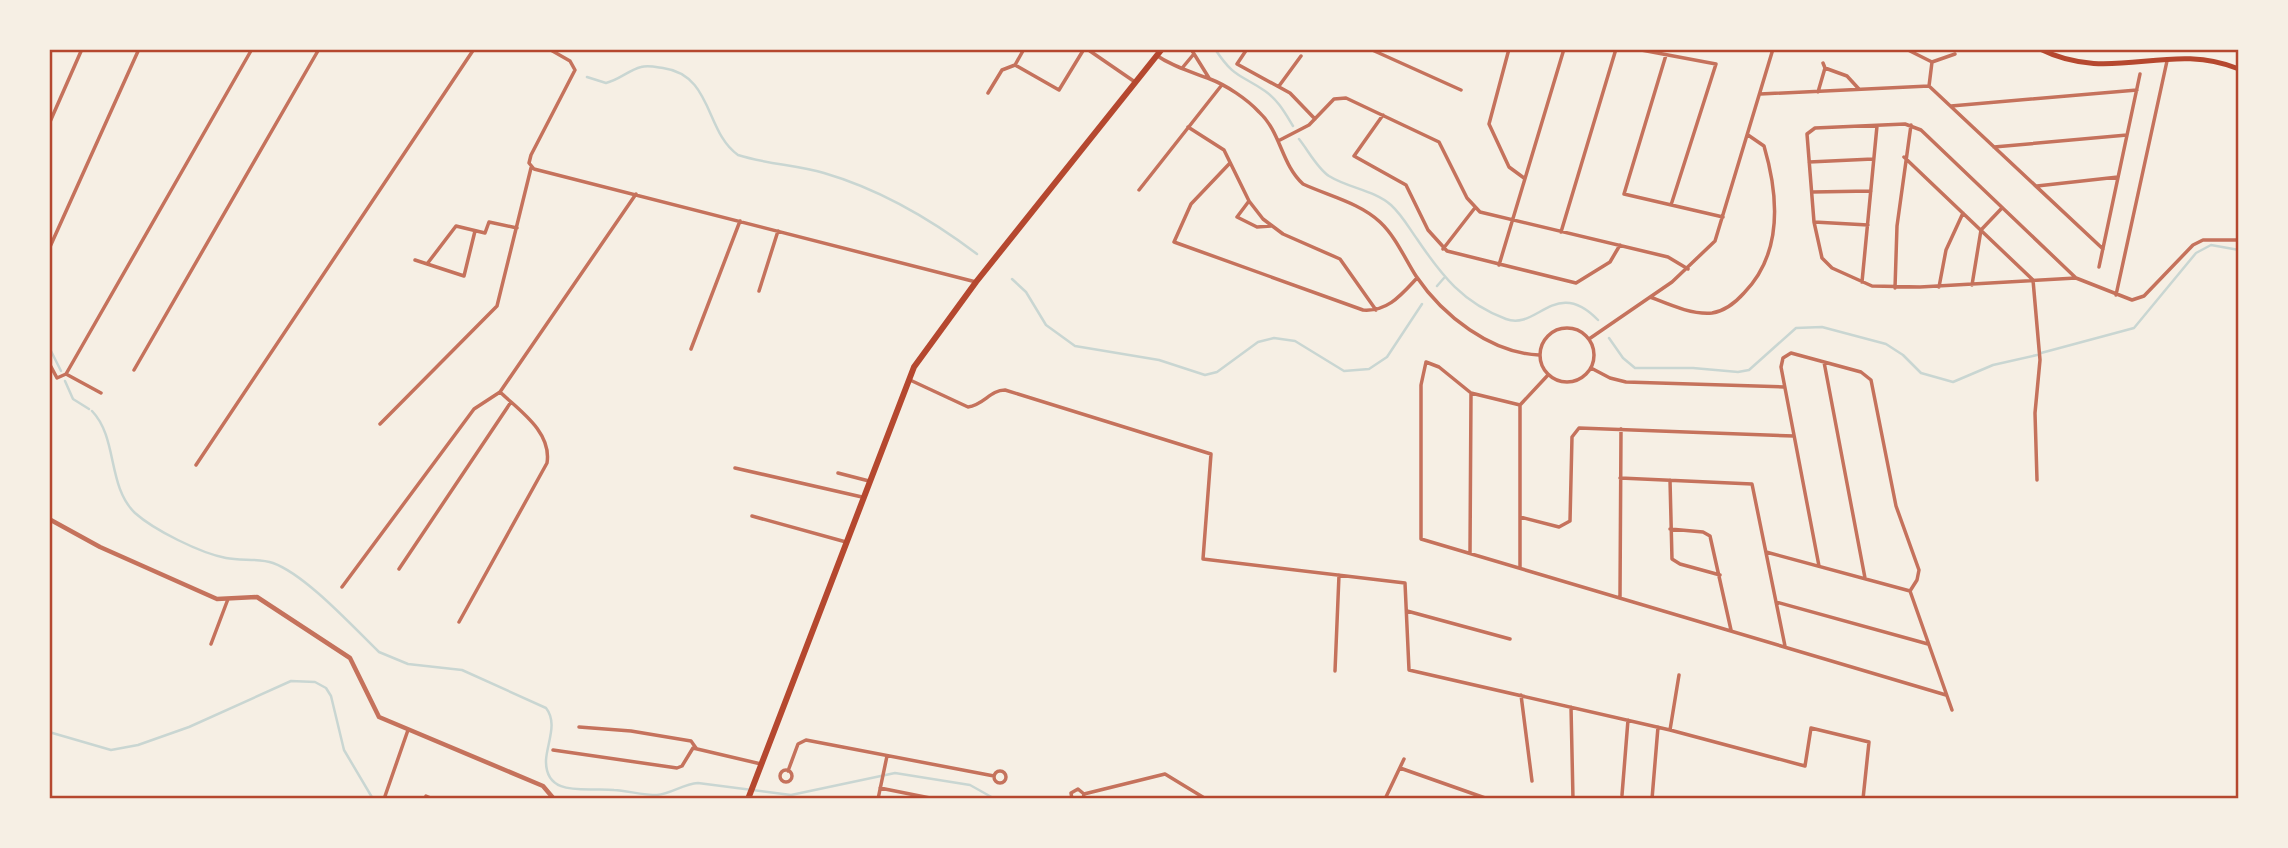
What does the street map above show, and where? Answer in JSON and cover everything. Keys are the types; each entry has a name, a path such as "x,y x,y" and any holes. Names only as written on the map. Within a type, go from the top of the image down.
{"main road":[{"path":"749,797 908,379 924,352 976,282 1162,49"},
{"path":"2039,49 2083,65 2204,58 2239,69"}],"street":[{"path":"49,124 82,49"},
{"path":"49,249 139,49"},
{"path":"49,363 57,378 66,373 252,49"},
{"path":"134,370 319,49"},
{"path":"196,464 474,49"},
{"path":"380,424 495,310 502,297 531,167 531,155 575,70 570,61 549,49"},
{"path":"988,93 1002,69 1015,65 1024,49"},
{"path":"1015,65 1059,90 1086,49 1135,82"},
{"path":"1191,49 1209,78"},
{"path":"1247,49 1237,64 1279,86 1315,119"},
{"path":"1370,49 1461,90"},
{"path":"1509,49 1489,119 1509,167 1524,178"},
{"path":"1498,265 1564,49"},
{"path":"1560,232 1616,49"},
{"path":"1636,49 1716,64 1671,205"},
{"path":"1589,339 1650,298 1709,250 1723,217 1773,49"},
{"path":"1906,49 1932,62 1955,54"},
{"path":"1156,55 1171,65 1183,67 1195,76 1209,78 1262,114 1295,177 1303,184 1375,218 1388,231 1417,278 1435,299 1490,343 1510,352 1539,355"},
{"path":"1183,67 1193,55"},
{"path":"1666,55 1624,194 1723,217"},
{"path":"1279,86 1301,56"},
{"path":"2116,295 2167,59"},
{"path":"1929,86 1932,62"},
{"path":"1818,92 1824,65 1847,76 1858,89"},
{"path":"2099,267 2140,74"},
{"path":"1139,190 1221,86"},
{"path":"1760,94 1929,86 2103,249"},
{"path":"1951,106 2137,90"},
{"path":"1278,141 1315,119 1338,98 1439,142 1474,209 1668,257 1688,269"},
{"path":"1383,116 1353,156 1402,181 1410,191 1428,230 1443,248 1459,256 1580,282 1610,262 1620,245"},
{"path":"2076,278 1882,288 1826,264 1818,248 1814,222 1806,141 1809,131 1911,125 1946,151 2001,209 2076,278 2132,300 2144,296 2183,254 2203,240 2239,240"},
{"path":"1895,288 1897,226 1911,125"},
{"path":"1863,282 1877,126"},
{"path":"1188,128 1219,145 1249,201 1271,226 1340,259 1376,310"},
{"path":"1650,298 1711,313 1739,298 1759,275 1773,242 1776,219 1764,146 1748,135"},
{"path":"1994,147 2127,135"},
{"path":"1905,157 2033,280 2040,359 2035,413 2038,480"},
{"path":"1809,162 1874,159"},
{"path":"1230,163 1191,204 1174,242 1354,308 1376,310 1395,300 1417,278"},
{"path":"531,167 976,282"},
{"path":"2036,186 2118,177"},
{"path":"1812,192 1871,191"},
{"path":"342,587 474,409 500,392 636,194"},
{"path":"1249,201 1237,217 1257,227 1271,226"},
{"path":"1443,248 1474,209"},
{"path":"1972,285 1982,230 2001,209"},
{"path":"1940,286 1946,250 1963,213"},
{"path":"691,349 740,221"},
{"path":"427,264 456,226 485,233 489,222 517,228"},
{"path":"1814,222 1868,225"},
{"path":"415,260 464,276 475,230"},
{"path":"759,291 778,231"},
{"path":"1558,329 1575,329 1589,339 1594,350 1591,368 1574,381 1558,381 1548,375 1539,355 1545,339 1558,329"},
{"path":"1819,566 1781,367 1783,358 1791,353 1868,377 1896,506 1919,570 1917,580 1910,591"},
{"path":"1520,405 1471,393 1439,367 1426,362 1421,385 1421,539 1946,695"},
{"path":"1824,362 1865,578"},
{"path":"1591,368 1610,378 1626,382 1784,387"},
{"path":"66,373 101,393"},
{"path":"1520,568 1520,405 1548,375"},
{"path":"908,379 968,407 979,404 996,391 1006,390 1211,454 1203,559 1405,583 1409,670 1658,727 1805,766 1811,728 1869,741 1863,799"},
{"path":"459,622 547,463 547,448 542,436 500,392"},
{"path":"1470,553 1471,393"},
{"path":"398,569 511,402"},
{"path":"1520,517 1559,527 1568,524 1573,433 1583,427 1794,436"},
{"path":"1620,597 1621,429"},
{"path":"735,468 862,497"},
{"path":"838,473 869,481"},
{"path":"1620,478 1752,484 1785,646"},
{"path":"1670,480 1672,559 1680,564 1720,575"},
{"path":"752,516 846,542"},
{"path":"49,519 181,585 216,599 257,597 354,663 375,714 543,786 554,799"},
{"path":"1670,529 1703,532 1710,536 1731,630"},
{"path":"1766,551 1910,591"},
{"path":"1335,671 1339,575"},
{"path":"1910,591 1952,710"},
{"path":"211,644 228,599"},
{"path":"1776,602 1928,644"},
{"path":"1406,611 1510,639"},
{"path":"1670,730 1679,675"},
{"path":"1521,695 1532,781"},
{"path":"1571,706 1573,799"},
{"path":"1622,795 1628,720"},
{"path":"579,727 680,739 693,742 696,748"},
{"path":"1652,799 1658,727"},
{"path":"384,799 408,730"},
{"path":"788,771 799,744 804,740 994,776"},
{"path":"553,750 677,768 682,766 690,750 696,748 761,764"},
{"path":"878,799 887,755"},
{"path":"1385,799 1404,759"},
{"path":"1399,768 1488,799"},
{"path":"1072,799 1075,789 1083,796 1165,774 1206,799"},
{"path":"880,788 935,799"},
{"path":"426,796 433,799"}],"waterway":[{"path":"1215,49 1233,71 1274,98 1293,126"},
{"path":"587,77 606,83 646,66 679,73 691,81 700,93 719,133 738,155 824,173 865,188 942,229 977,254"},
{"path":"1299,139 1329,176 1377,196 1391,205 1445,276 1477,305 1506,319 1517,321 1559,304 1570,303 1583,308 1598,320"},
{"path":"2041,353 2134,328 2196,253 2211,245 2239,250"},
{"path":"1437,286 1444,278"},
{"path":"1012,279 1026,292 1046,325 1075,346 1159,360 1205,375 1217,372 1258,342 1274,338 1295,341 1344,371 1369,369 1387,357 1422,304"},
{"path":"1609,338 1623,358 1635,368 1693,368 1738,372 1749,370 1796,328 1822,327 1886,344 1903,355 1921,373 1953,382 1993,365 2037,355"},
{"path":"49,347 61,371"},
{"path":"65,381 73,399 89,409"},
{"path":"92,411 106,435 116,476 126,502 143,520 203,551 226,558 268,561 286,569 329,603 379,652 408,664 462,670 546,708 552,727 546,760 548,772 560,786 657,795 698,783 791,795 895,773 970,785 995,799"},
{"path":"49,732 111,750 138,745 189,727 291,681 315,682 326,688 331,696 344,750 373,799"}]}
